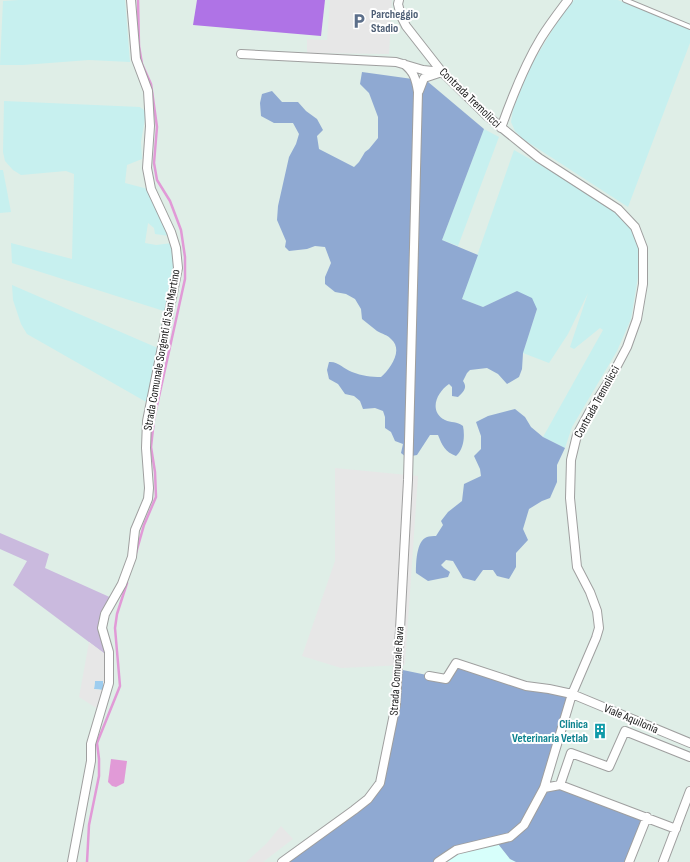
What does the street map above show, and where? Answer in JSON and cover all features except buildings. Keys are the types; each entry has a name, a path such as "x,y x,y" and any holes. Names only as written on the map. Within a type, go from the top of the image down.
{"street":[{"name":"Strada Comunale Sorgenti di San Martino","path":"72,862 91,761 91,744 110,683 108,652 102,628 105,614 122,584 132,557 135,530 148,499 149,488 146,448 147,421 178,268 176,248 171,232 151,189 147,168 150,126 148,91 136,59 131,0"},
{"name":"Contrada Tremolicci","path":"399,0 398,4 401,16 406,26 442,72 486,116 539,158 618,209 635,227 643,248 643,284 637,320 627,347 577,436 571,460 570,498 577,568 590,592 597,611 599,628 596,638 572,694 544,788 524,825 510,837 456,850 438,862"},
{"path":"501,128 514,89 530,58 541,38 568,0"},
{"path":"241,54 396,62 422,72"},
{"path":"404,64 411,70 415,77 418,92"},
{"path":"415,77 417,72 442,72"},
{"path":"418,92 422,72"},
{"name":"Strada Comunale Rava","path":"282,862 368,799 380,783 396,704 408,480 418,92"},
{"name":"Viale Aquilonia","path":"429,676 446,679 456,662 526,686 572,694 690,744"},
{"path":"560,785 571,753 609,767 625,731 690,756"},
{"path":"544,788 560,785 676,829"},
{"path":"663,862 690,792"},
{"path":"629,862 647,817"}],"lane":[{"path":"625,0 690,27"}],"shaded area":[{"path":"125,0 130,62 89,60 23,65 0,65 3,1"},
{"path":"197,0 325,0 321,36 193,25"},
{"name":"Parcheggio Stadio","path":"330,0 392,0 389,54 307,53 307,39 327,40"},
{"path":"574,0 618,0 690,29 690,43 628,207 523,139 515,131 511,122 513,109 530,67 562,14"},
{"path":"362,72 427,81 484,129 442,240 478,255 462,299 483,307 517,291 532,298 537,309 523,353 522,369 519,377 507,384 498,374 487,368 470,370 463,381 465,388 458,397 452,396 452,387 449,384 438,397 436,407 440,416 445,420 458,423 463,426 463,442 461,450 456,456 444,448 438,435 430,435 417,455 406,457 401,453 403,444 395,441 391,432 385,428 385,417 383,411 375,408 363,409 360,401 354,396 345,394 338,384 329,379 327,370 329,362 335,363 349,371 359,374 381,377 392,364 396,354 395,343 388,336 377,331 362,319 361,309 355,299 346,294 335,292 325,284 325,277 331,263 325,247 315,246 307,249 289,251 285,247 286,241 277,220 278,206 289,157 296,144 299,134 293,123 274,123 261,116 260,103 262,94 272,91 282,102 298,102 306,111 317,119 323,130 317,136 319,149 354,167 378,138 378,117 369,93 360,84"},
{"path":"4,101 140,107 144,110 146,113 141,142 142,159 127,165 125,183 148,189 169,236 155,234 154,228 148,223 145,243 156,245 172,243 176,263 167,312 12,263 11,243 72,259 74,174 66,171 21,175 13,170 5,161 3,152"},
{"path":"484,129 499,137 458,246 442,240"},
{"path":"514,150 616,210 630,225 639,244 640,265 631,319 617,351 572,427 565,448 543,437 603,330 600,328 574,349 570,347 588,293 568,334 549,363 523,353 537,309 517,291 483,307 462,299"},
{"path":"0,170 3,170 11,212 0,213"},
{"path":"12,285 160,349 148,403 27,334 21,324 13,300"},
{"path":"515,409 525,417 531,427 543,437 565,448 557,465 557,482 550,498 529,509 523,529 528,540 516,553 516,567 509,579 497,576 493,570 483,570 475,581 463,578 453,561 446,560 441,565 450,572 448,577 428,581 416,573 417,553 423,539 430,536 436,536 443,525 441,521 448,512 462,501 464,484 481,476 480,469 474,456 481,449 481,436 476,422 488,416"},
{"path":"335,468 418,476 405,665 341,668 302,656 335,561"},
{"path":"0,533 49,554 45,568 114,599 105,614 109,657 13,585 27,561 0,549"},
{"path":"89,642 109,657 101,711 79,697","holes":["95,681 103,681 103,690 94,689"]},
{"path":"456,663 488,673 572,694 544,788 560,785 647,817 629,862 516,862 510,859 495,840 456,850 438,862 282,862 329,830 380,783 398,669 446,679"},
{"path":"95,681 104,681 103,690 94,689"},
{"path":"111,759 127,761 124,783 116,787 112,786 108,782"},
{"path":"281,826 293,839 263,862 246,862 266,844"},
{"path":"495,840 510,859 516,862 438,862 443,858"}],"waterway":[{"path":"136,553 144,525 156,497 155,472 151,447 154,419 185,279 185,257 181,230 170,201 157,180 154,163 157,127 151,84 142,64 139,46 138,0"},
{"path":"87,862 89,825 99,776 97,743 120,686 115,628 117,614 127,583"}],"place":[{"name":"Parcheggio Stadio","path":"359,21"},
{"name":"Clinica Veterinaria Vetlab","path":"600,731"}]}
